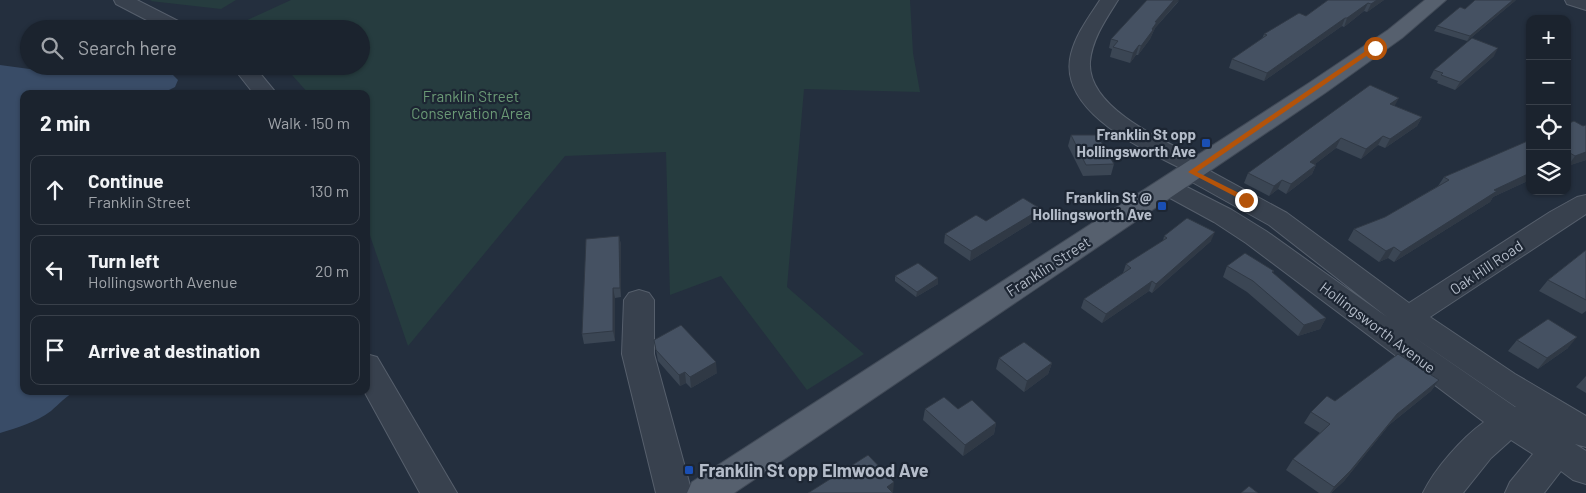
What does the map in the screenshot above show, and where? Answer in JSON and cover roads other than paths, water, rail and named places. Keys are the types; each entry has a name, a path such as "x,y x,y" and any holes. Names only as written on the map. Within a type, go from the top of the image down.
{"main road":[{"name":"Franklin Street","path":"705,493 1375,48 1437,0"}],"street":[{"path":"123,0 162,20"},
{"name":"Hollingsworth Avenue","path":"1109,0 1088,33 1082,51 1080,70 1083,87 1092,100 1120,123 1151,142 1186,175 1223,216 1398,325 1504,383 1586,432"},
{"path":"1574,0 1586,4"},
{"path":"250,75 263,90"},
{"name":"Oak Hill Road","path":"1398,325 1559,218 1586,203"},
{"path":"639,300 638,354 674,493"},
{"name":"Hollingsworth Avenue","path":"1398,325 1451,382 1510,422 1586,469"},
{"path":"370,373 439,493"},
{"path":"1441,493 1488,438 1510,422 1537,416 1556,415 1559,435 1556,451 1523,493"}],"water":[{"path":"0,65 20,68 20,75 173,75 178,80 175,87 169,90 20,90 20,395 70,395 39,418 20,427 0,433"}],"place":[{"name":"Franklin St opp Hollingsworth Ave","path":"1206,143"},
{"name":"Franklin St @ Hollingsworth Ave","path":"1162,206"},
{"name":"Franklin St opp Elmwood Ave","path":"689,470"}],"park label":[{"name":"Franklin Street Conservation Area","path":"471,104"}]}
